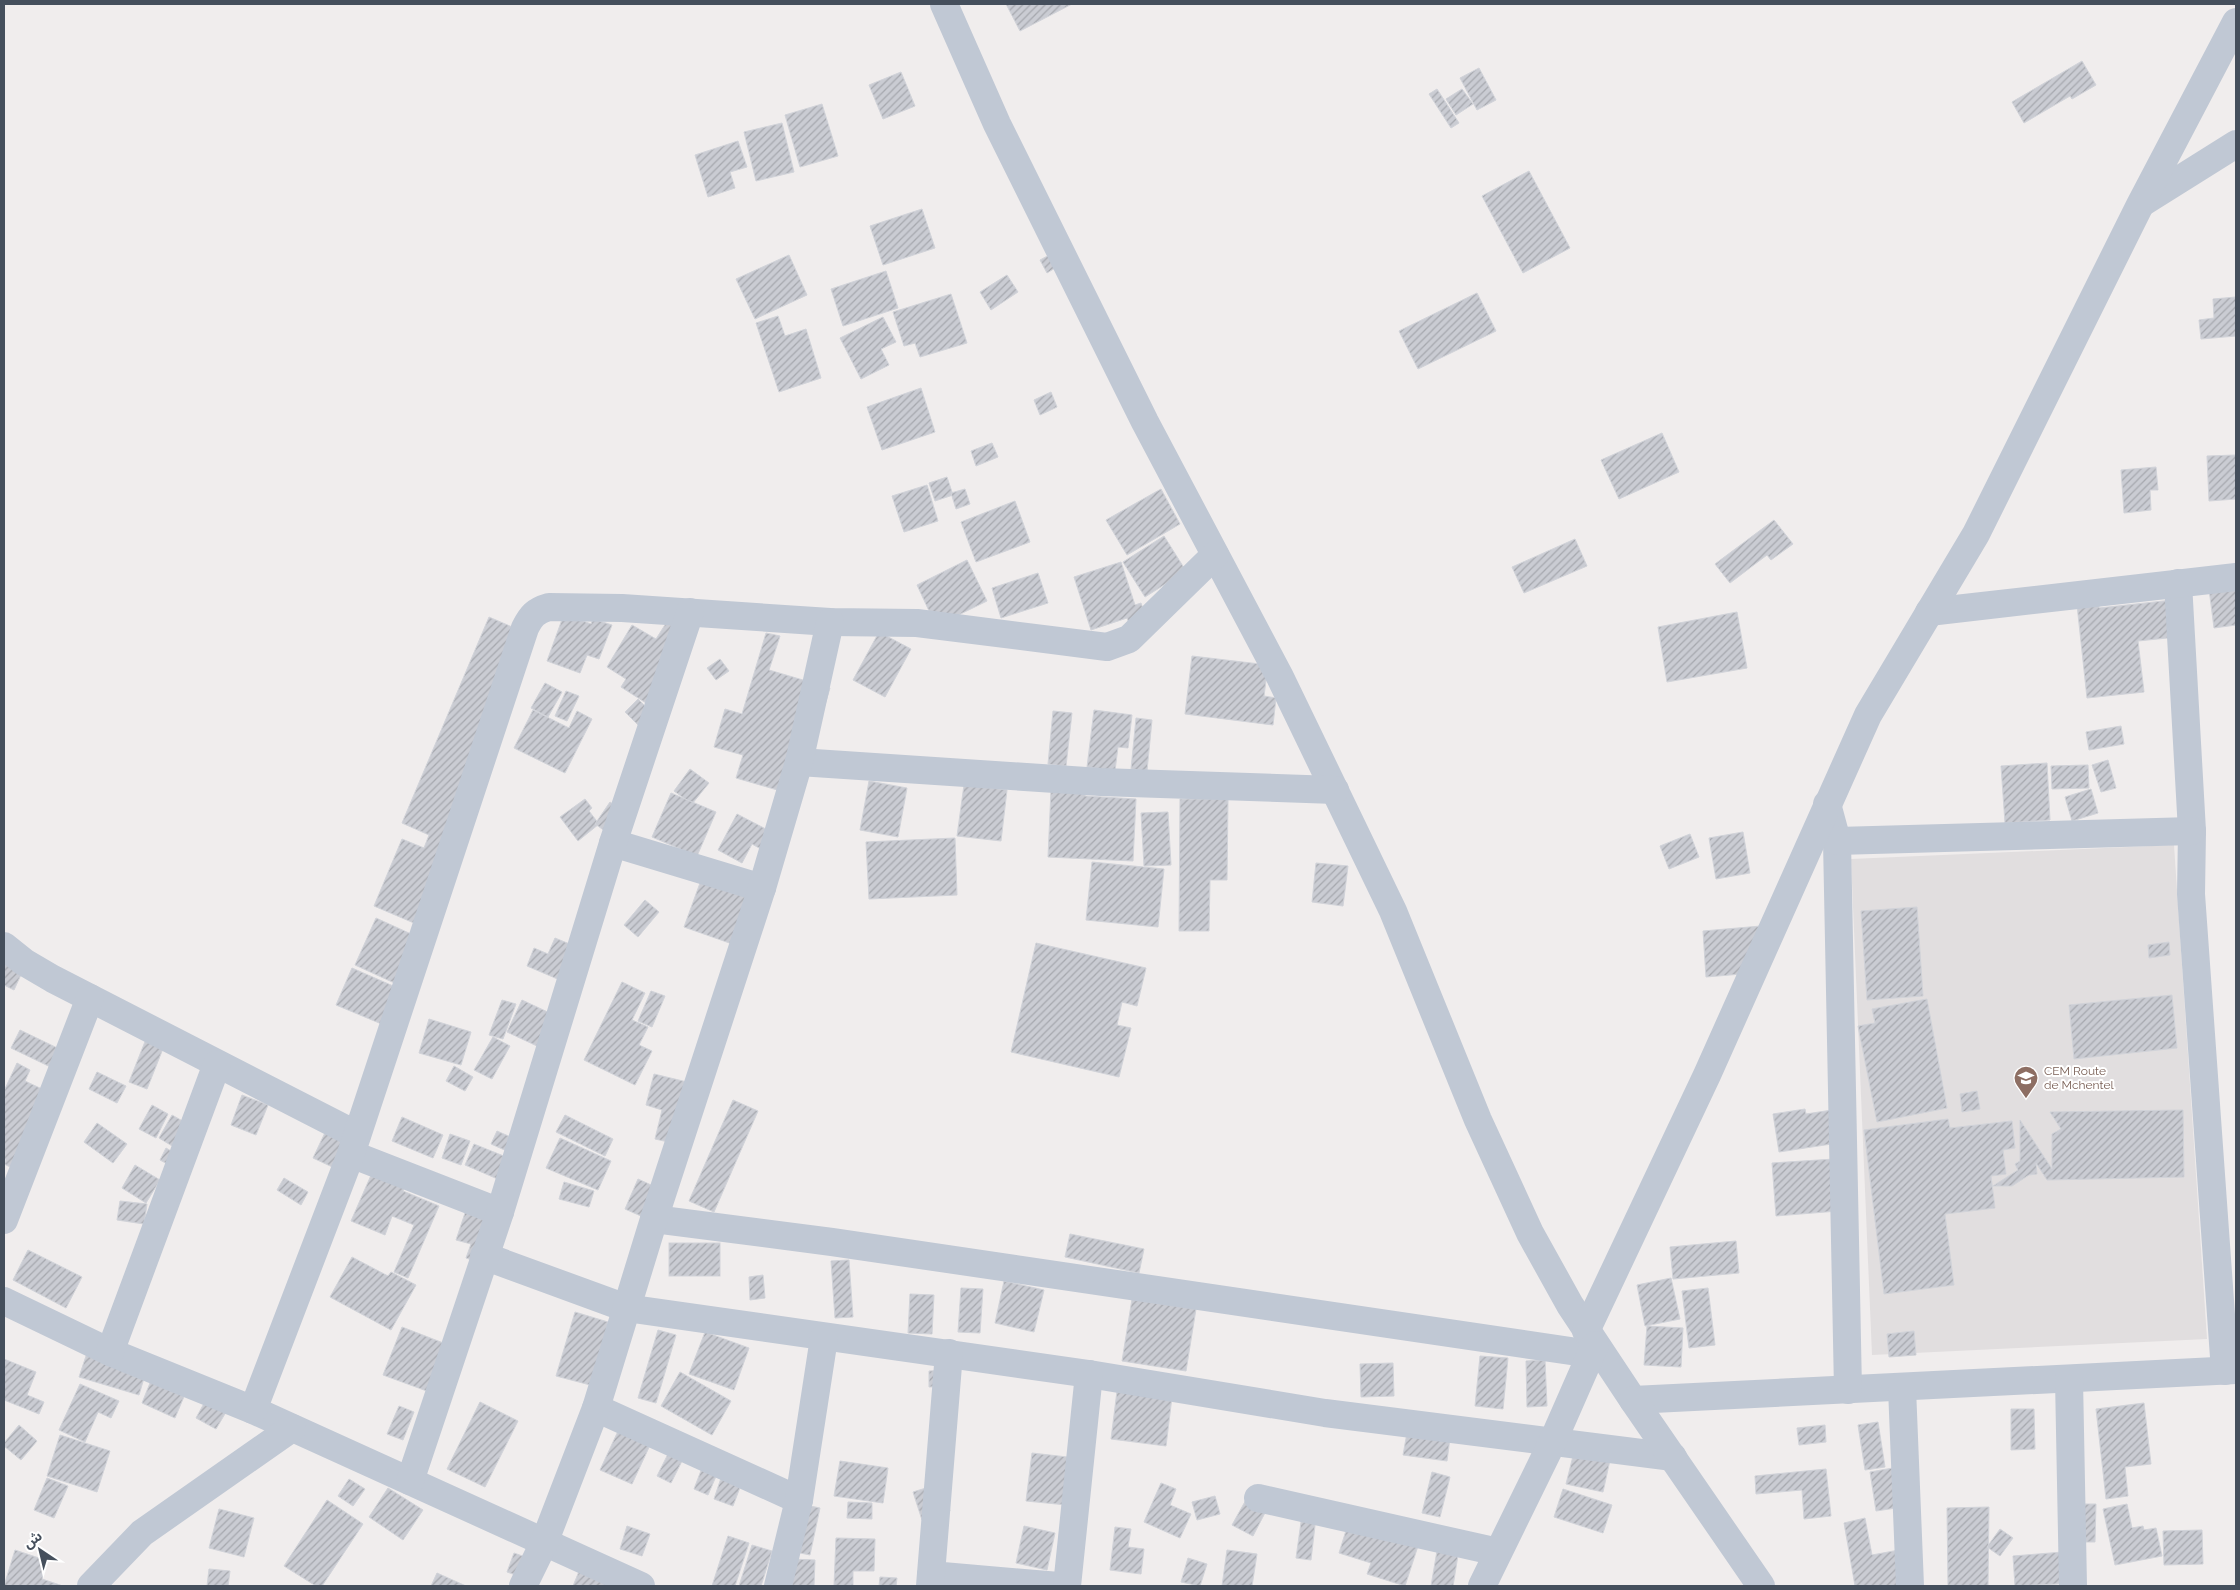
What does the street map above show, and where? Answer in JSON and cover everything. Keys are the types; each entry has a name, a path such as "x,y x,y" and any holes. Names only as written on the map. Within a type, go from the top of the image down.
{"street":[{"path":"944,4 997,124 1145,422 1280,677 1393,911 1478,1120 1526,1224 1590,1343 1673,1457 1760,1586"},
{"path":"1482,1586 1552,1443 1590,1343 1868,715 1976,534 2140,205 2236,22"},
{"path":"2140,205 2236,144"},
{"path":"253,1410 354,1144 524,628 532,615 538,610 549,608 622,608 830,622 917,623 1108,647 1129,639 1215,555"},
{"path":"1929,612 2236,578"},
{"path":"1633,1400 2231,1370 2191,894 2192,830 2178,583"},
{"path":"410,1481 500,1212 613,843 690,612"},
{"path":"523,1586 544,1543 596,1408 654,1219 762,888 799,762 830,622"},
{"path":"799,762 1101,782 1335,790"},
{"path":"1827,804 1837,841 1848,1390"},
{"path":"1837,841 2192,830"},
{"path":"613,843 762,888"},
{"path":"4,946 24,962 218,1064 354,1144 500,1212"},
{"path":"4,1220 90,998"},
{"path":"110,1352 218,1064"},
{"path":"654,1219 1590,1343"},
{"path":"484,1256 626,1308 824,1338 949,1353 1089,1374 1325,1413 1673,1457"},
{"path":"4,1301 110,1352 253,1410 641,1586"},
{"path":"778,1586 799,1500 824,1338"},
{"path":"949,1353 930,1581 1059,1586"},
{"path":"1067,1586 1089,1374"},
{"path":"2069,1379 2073,1586"},
{"path":"1902,1388 1910,1586"},
{"path":"596,1408 799,1500"},
{"path":"91,1586 142,1533 292,1428"},
{"path":"1258,1498 1498,1552"}],"shaded area":[{"name":"CEM Route de Mchentel","path":"2174,845 2207,1339 1872,1355 1851,859"}],"building":[{"path":"1006,4 1072,4 1020,31"},
{"path":"2082,61 2096,85 2072,99 2070,96 2024,123 2012,102"},
{"path":"1479,68 1496,100 1477,110 1460,78"},
{"path":"901,72 915,106 883,119 869,85"},
{"path":"1437,89 1459,123 1451,128 1429,94"},
{"path":"1462,89 1473,104 1456,115 1446,99"},
{"path":"822,104 838,156 800,167 785,115"},
{"path":"782,123 794,172 756,181 744,132"},
{"path":"738,141 747,167 730,172 735,188 708,197 695,155"},
{"path":"1529,171 1570,248 1523,273 1482,196"},
{"path":"922,209 935,248 883,265 870,226"},
{"path":"1053,253 1060,265 1047,273 1040,260"},
{"path":"789,255 807,295 755,319 736,279"},
{"path":"886,271 898,308 843,326 831,289"},
{"path":"1007,275 1018,292 991,310 980,292"},
{"path":"1477,293 1496,331 1418,369 1399,331"},
{"path":"951,294 967,343 920,357 915,343 904,346 893,312"},
{"path":"2236,297 2236,336 2201,339 2199,320 2214,318 2213,299"},
{"path":"778,316 785,336 806,329 821,378 779,392 756,323"},
{"path":"883,317 896,342 881,349 889,365 861,379 840,338"},
{"path":"921,388 935,432 882,450 867,407"},
{"path":"1051,392 1057,407 1040,415 1034,400"},
{"path":"1662,433 1679,472 1619,499 1601,460"},
{"path":"992,443 998,457 976,466 971,451"},
{"path":"2236,455 2236,499 2209,501 2207,456"},
{"path":"2156,467 2158,490 2150,490 2151,510 2124,513 2121,470"},
{"path":"947,477 953,495 935,501 929,483"},
{"path":"927,485 938,521 904,532 892,496"},
{"path":"965,489 970,504 956,509 951,493"},
{"path":"1161,489 1180,524 1127,555 1106,520"},
{"path":"1015,501 1030,542 976,562 961,522"},
{"path":"1774,520 1793,544 1771,560 1767,555 1730,583 1715,564"},
{"path":"1164,536 1186,571 1145,597 1123,562"},
{"path":"1575,539 1587,566 1524,593 1512,567"},
{"path":"967,560 987,601 936,626 917,585"},
{"path":"1121,562 1135,605 1141,603 1148,623 1131,629 1127,618 1091,630 1074,577"},
{"path":"1038,573 1048,603 1001,618 992,588"},
{"path":"2236,586 2236,625 2214,628 2209,589"},
{"path":"2173,600 2177,637 2138,641 2144,692 2087,698 2077,605 2099,603 2099,608"},
{"path":"1737,612 1747,668 1667,682 1658,627"},
{"path":"564,614 591,624 593,619 612,625 599,659 587,655 580,673 547,661"},
{"path":"489,617 533,636 421,926 374,906 402,839 424,848 429,835 402,823"},
{"path":"670,617 693,631 657,710 621,687 626,679 607,667 632,625 656,639"},
{"path":"879,632 911,649 885,697 853,680"},
{"path":"766,633 780,636 769,670 830,688 798,796 736,778 743,755 714,747 725,709 742,714"},
{"path":"1192,656 1268,665 1264,696 1276,698 1273,725 1185,714"},
{"path":"720,659 729,671 716,680 707,668"},
{"path":"545,683 562,692 548,717 531,708"},
{"path":"566,691 579,696 567,721 555,716"},
{"path":"638,699 654,715 641,728 625,712"},
{"path":"533,710 569,728 577,711 592,719 565,773 514,748"},
{"path":"1094,710 1132,715 1128,748 1118,747 1115,771 1087,767"},
{"path":"1053,711 1072,713 1066,766 1048,764"},
{"path":"1136,718 1152,720 1147,771 1131,769"},
{"path":"2121,726 2124,744 2089,750 2086,732"},
{"path":"2108,760 2116,788 2101,792 2092,765"},
{"path":"2047,763 2050,820 2005,823 2001,766"},
{"path":"2088,765 2089,788 2052,789 2051,766"},
{"path":"690,769 709,783 692,804 674,791"},
{"path":"869,781 907,788 898,837 860,830"},
{"path":"964,785 1007,790 1001,841 957,836"},
{"path":"2091,789 2098,813 2072,821 2065,797"},
{"path":"1051,790 1085,791 1085,796 1136,799 1133,861 1048,857"},
{"path":"671,793 716,812 697,856 652,837"},
{"path":"585,799 592,808 589,811 599,824 578,841 560,817"},
{"path":"1180,799 1228,799 1227,880 1210,880 1209,931 1179,931"},
{"path":"610,802 630,817 615,838 595,824"},
{"path":"1168,812 1171,865 1144,866 1141,813"},
{"path":"737,814 783,838 773,856 752,844 742,863 718,850"},
{"path":"1743,832 1750,873 1716,879 1709,838"},
{"path":"1690,834 1699,857 1669,869 1660,846"},
{"path":"955,838 957,895 869,899 866,842"},
{"path":"1092,862 1164,869 1158,927 1086,920"},
{"path":"1316,863 1348,866 1343,906 1312,902"},
{"path":"704,872 757,891 738,946 684,927"},
{"path":"645,900 659,912 638,937 624,925"},
{"path":"1917,907 1923,996 1867,1000 1861,911"},
{"path":"376,918 422,939 401,986 355,965"},
{"path":"1761,926 1765,972 1706,977 1703,931"},
{"path":"555,938 589,952 574,986 527,966 534,948 548,954"},
{"path":"2169,942 2170,955 2149,958 2148,945"},
{"path":"1036,943 1146,968 1137,1006 1122,1002 1117,1025 1131,1028 1119,1077 1011,1052"},
{"path":"4,945 29,957 14,990 4,985"},
{"path":"352,968 400,989 384,1025 336,1005"},
{"path":"622,982 645,993 632,1020 648,1027 639,1045 652,1051 635,1085 584,1060"},
{"path":"651,991 665,996 652,1027 638,1021"},
{"path":"2172,995 2177,1048 2074,1059 2069,1005"},
{"path":"1927,999 1947,1108 1877,1122 1858,1026 1875,1023 1872,1009"},
{"path":"502,1000 516,1004 503,1039 489,1035"},
{"path":"522,1000 567,1021 552,1053 507,1032"},
{"path":"429,1019 471,1032 461,1065 419,1053"},
{"path":"150,1029 168,1036 147,1089 129,1082"},
{"path":"20,1030 74,1056 65,1074 11,1048"},
{"path":"493,1037 510,1046 492,1079 474,1070"},
{"path":"17,1063 30,1070 25,1081 61,1098 25,1174 4,1164 6,1160 4,1159 4,1091"},
{"path":"454,1066 473,1077 465,1091 446,1081"},
{"path":"97,1072 126,1086 117,1103 89,1089"},
{"path":"654,1074 687,1082 673,1143 655,1139 662,1110 646,1105"},
{"path":"1977,1091 1980,1109 1962,1112 1960,1094"},
{"path":"242,1095 268,1105 256,1135 231,1125"},
{"path":"733,1100 758,1111 714,1212 689,1201"},
{"path":"152,1105 168,1114 156,1138 139,1129"},
{"path":"1805,1109 1806,1114 1832,1110 1838,1143 1779,1152 1773,1114"},
{"path":"2183,1110 2184,1177 2047,1180 2036,1163 2037,1174 2029,1175 2012,1186 1993,1186 2018,1170 2015,1164 2020,1161 2020,1120 2052,1169 2052,1134 2061,1129 2050,1112"},
{"path":"172,1115 200,1131 187,1155 159,1138"},
{"path":"565,1115 613,1139 605,1156 556,1132"},
{"path":"402,1117 443,1135 433,1158 392,1141"},
{"path":"1948,1119 1950,1128 2012,1121 2015,1148 2003,1150 2006,1174 1991,1176 1995,1208 1945,1214 1954,1285 1884,1294 1864,1130"},
{"path":"331,1120 359,1133 341,1171 313,1158"},
{"path":"97,1123 127,1144 113,1163 84,1142"},
{"path":"497,1131 513,1138 518,1156 491,1144"},
{"path":"450,1134 470,1141 461,1165 442,1158"},
{"path":"560,1138 611,1161 598,1190 546,1168"},
{"path":"474,1144 516,1161 507,1183 465,1165"},
{"path":"166,1148 190,1162 184,1173 160,1160"},
{"path":"1834,1159 1838,1211 1776,1216 1772,1163"},
{"path":"135,1165 160,1180 146,1203 122,1188"},
{"path":"372,1173 405,1186 403,1191 439,1206 408,1278 394,1272 414,1225 392,1216 385,1235 351,1221"},
{"path":"284,1178 308,1192 301,1205 277,1190"},
{"path":"638,1179 662,1190 650,1220 625,1209"},
{"path":"564,1182 594,1191 589,1207 559,1199"},
{"path":"120,1201 147,1204 144,1224 117,1220"},
{"path":"468,1204 503,1215 487,1265 466,1258 471,1244 456,1240"},
{"path":"1070,1234 1144,1249 1139,1273 1065,1257"},
{"path":"1736,1241 1739,1273 1673,1279 1670,1247"},
{"path":"669,1243 720,1243 720,1276 669,1276"},
{"path":"28,1250 82,1277 66,1308 13,1280"},
{"path":"352,1257 388,1276 391,1272 416,1285 391,1330 330,1297"},
{"path":"849,1260 853,1317 835,1318 831,1261"},
{"path":"763,1275 765,1298 750,1300 749,1277"},
{"path":"1671,1278 1680,1319 1645,1326 1637,1285"},
{"path":"1004,1281 1044,1290 1034,1332 995,1323"},
{"path":"961,1288 983,1289 980,1333 958,1332"},
{"path":"1708,1288 1715,1345 1689,1348 1682,1291"},
{"path":"910,1294 934,1295 932,1334 908,1333"},
{"path":"1132,1299 1196,1309 1186,1371 1122,1361"},
{"path":"575,1312 608,1322 594,1386 556,1376"},
{"path":"1647,1326 1683,1328 1681,1367 1644,1365"},
{"path":"402,1327 464,1351 446,1398 383,1375"},
{"path":"658,1330 676,1335 656,1403 638,1398"},
{"path":"1914,1331 1916,1355 1889,1357 1887,1334"},
{"path":"705,1332 749,1348 734,1390 689,1374"},
{"path":"88,1350 147,1368 139,1395 79,1377"},
{"path":"1480,1356 1508,1358 1503,1409 1475,1406"},
{"path":"4,1359 36,1372 27,1395 44,1402 39,1414 4,1400"},
{"path":"1545,1360 1547,1406 1527,1407 1526,1361"},
{"path":"1393,1363 1394,1396 1361,1397 1360,1364"},
{"path":"952,1370 953,1386 929,1387 929,1371"},
{"path":"680,1372 731,1401 712,1435 661,1406"},
{"path":"154,1373 188,1387 175,1418 142,1403"},
{"path":"80,1384 119,1401 111,1418 98,1412 85,1442 59,1430"},
{"path":"1117,1391 1172,1397 1166,1446 1111,1439"},
{"path":"208,1396 229,1407 216,1429 196,1418"},
{"path":"480,1402 518,1421 485,1487 447,1469"},
{"path":"2144,1403 2151,1464 2125,1467 2128,1496 2106,1499 2096,1409"},
{"path":"399,1406 414,1412 403,1440 387,1434"},
{"path":"2011,1409 2034,1409 2035,1449 2011,1450"},
{"path":"1878,1422 1885,1467 1865,1470 1858,1425"},
{"path":"19,1425 37,1441 21,1460 4,1446 4,1443"},
{"path":"1825,1425 1826,1442 1799,1445 1797,1428"},
{"path":"619,1429 651,1443 632,1484 600,1470"},
{"path":"1407,1433 1450,1438 1447,1461 1403,1455"},
{"path":"60,1435 110,1451 97,1492 47,1476"},
{"path":"669,1452 683,1459 671,1483 657,1476"},
{"path":"1574,1452 1610,1460 1603,1492 1566,1484"},
{"path":"1032,1453 1076,1458 1077,1506 1026,1501"},
{"path":"840,1461 888,1468 883,1503 834,1496"},
{"path":"1910,1465 1916,1505 1876,1511 1870,1472"},
{"path":"702,1468 717,1474 708,1495 694,1489"},
{"path":"1826,1469 1831,1516 1804,1519 1802,1490 1756,1494 1755,1476"},
{"path":"1432,1472 1450,1477 1440,1517 1422,1513"},
{"path":"722,1475 742,1482 733,1506 714,1499"},
{"path":"47,1478 68,1486 54,1518 34,1510"},
{"path":"349,1479 365,1489 353,1506 338,1496"},
{"path":"942,1483 950,1511 922,1520 913,1492"},
{"path":"1161,1483 1176,1489 1170,1505 1191,1514 1180,1538 1144,1522"},
{"path":"388,1488 423,1510 403,1540 369,1517"},
{"path":"1563,1489 1612,1505 1603,1533 1554,1517"},
{"path":"1215,1496 1220,1514 1197,1520 1192,1502"},
{"path":"1247,1498 1267,1509 1253,1536 1232,1525"},
{"path":"327,1500 363,1524 322,1586 316,1586 284,1566"},
{"path":"848,1502 872,1503 872,1519 847,1518"},
{"path":"796,1503 820,1508 810,1555 786,1550"},
{"path":"2081,1504 2096,1504 2095,1542 2080,1542"},
{"path":"2127,1504 2132,1528 2143,1526 2144,1530 2156,1528 2162,1556 2115,1565 2103,1509"},
{"path":"1989,1507 1988,1586 1948,1586 1947,1508"},
{"path":"219,1509 254,1518 244,1557 209,1548"},
{"path":"1302,1515 1316,1517 1311,1560 1296,1558"},
{"path":"1865,1518 1872,1555 1899,1550 1905,1586 1855,1586 1844,1523"},
{"path":"1348,1524 1418,1546 1405,1586 1367,1574 1371,1563 1339,1553"},
{"path":"627,1526 650,1534 642,1556 620,1549"},
{"path":"1024,1526 1055,1533 1047,1570 1016,1563"},
{"path":"1115,1527 1131,1529 1128,1547 1144,1549 1141,1574 1110,1570"},
{"path":"2000,1529 2013,1538 2000,1556 1987,1547"},
{"path":"2202,1530 2203,1564 2164,1565 2163,1531"},
{"path":"728,1536 749,1543 735,1586 712,1586"},
{"path":"836,1538 875,1539 874,1571 853,1571 853,1586 834,1586"},
{"path":"752,1545 772,1551 761,1586 739,1586"},
{"path":"1438,1545 1459,1549 1453,1586 1431,1586"},
{"path":"15,1550 48,1561 42,1579 63,1586 4,1586"},
{"path":"1227,1550 1257,1554 1252,1586 1222,1586"},
{"path":"2075,1551 2077,1583 2015,1586 2013,1556"},
{"path":"514,1553 539,1562 532,1581 507,1572"},
{"path":"1188,1558 1207,1564 1200,1586 1181,1582"},
{"path":"790,1559 815,1560 814,1586 789,1586"},
{"path":"209,1569 230,1571 228,1586 207,1586"},
{"path":"580,1569 620,1586 573,1586"},
{"path":"437,1573 466,1586 431,1586"},
{"path":"880,1577 897,1578 896,1586 879,1586"}],"place":[{"name":"CEM Route de Mchentel","path":"2026,1099"}]}
